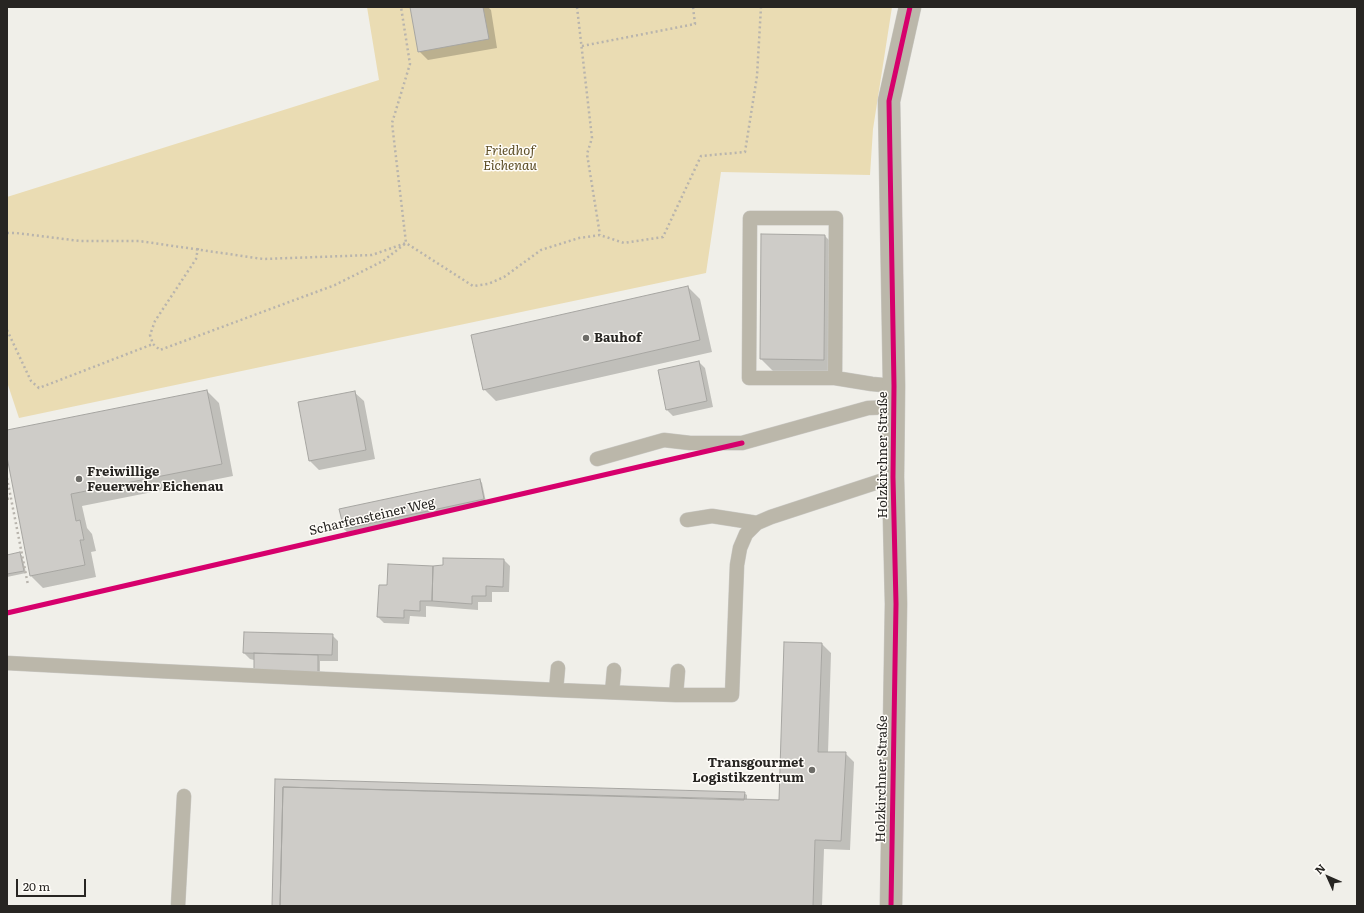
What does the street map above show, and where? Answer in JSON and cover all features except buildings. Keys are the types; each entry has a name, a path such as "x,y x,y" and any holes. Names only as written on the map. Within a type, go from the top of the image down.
{"street":[{"name":"Holzkirchner Straße","path":"891,906 896,604 893,477 894,396 889,101 910,7"}],"lane":[{"path":"835,378 836,218 750,218 749,378 835,378 872,384 894,396"},
{"path":"597,459 664,440 690,443 742,442 868,408 894,396"},
{"path":"7,663 556,690 732,695 738,565 740,548 746,534 757,523 771,517 893,477"},
{"path":"687,520 712,516 757,523"},
{"path":"556,690 558,668"},
{"path":"612,692 614,670"},
{"path":"676,694 678,671"},
{"path":"178,906 184,796"}],"path":[{"path":"401,7 410,64 392,123 406,243"},
{"path":"577,7 592,138 587,154 600,235"},
{"path":"582,46 695,24 693,7"},
{"path":"406,243 473,286 488,284 504,277 541,250 579,238 600,235 624,243 663,237 701,156 745,152 757,76 761,7"},
{"path":"7,233 80,241 139,241 263,258 372,255 406,243"},
{"path":"198,248 196,259 155,321 150,335 153,344 160,350 335,285 383,261 406,243"},
{"path":"7,330 31,381 40,388 153,344"},
{"path":"7,478 28,585"},
{"path":"7,499 11,498"}],"green space":[{"name":"Friedhof Eichenau","path":"367,7 892,7 873,129 870,175 721,172 706,273 19,418 7,382 7,197 379,80"}],"cycle path":[{"path":"891,906 896,604 893,477 894,386 889,101 910,7"},
{"name":"Scharfensteiner Weg","path":"7,613 742,443"}],"place":[{"name":"Bauhof","path":"586,338"},
{"name":"Freiwillige Feuerwehr Eichenau","path":"79,479"},
{"name":"Transgourmet Logistikzentrum","path":"812,770"}]}
